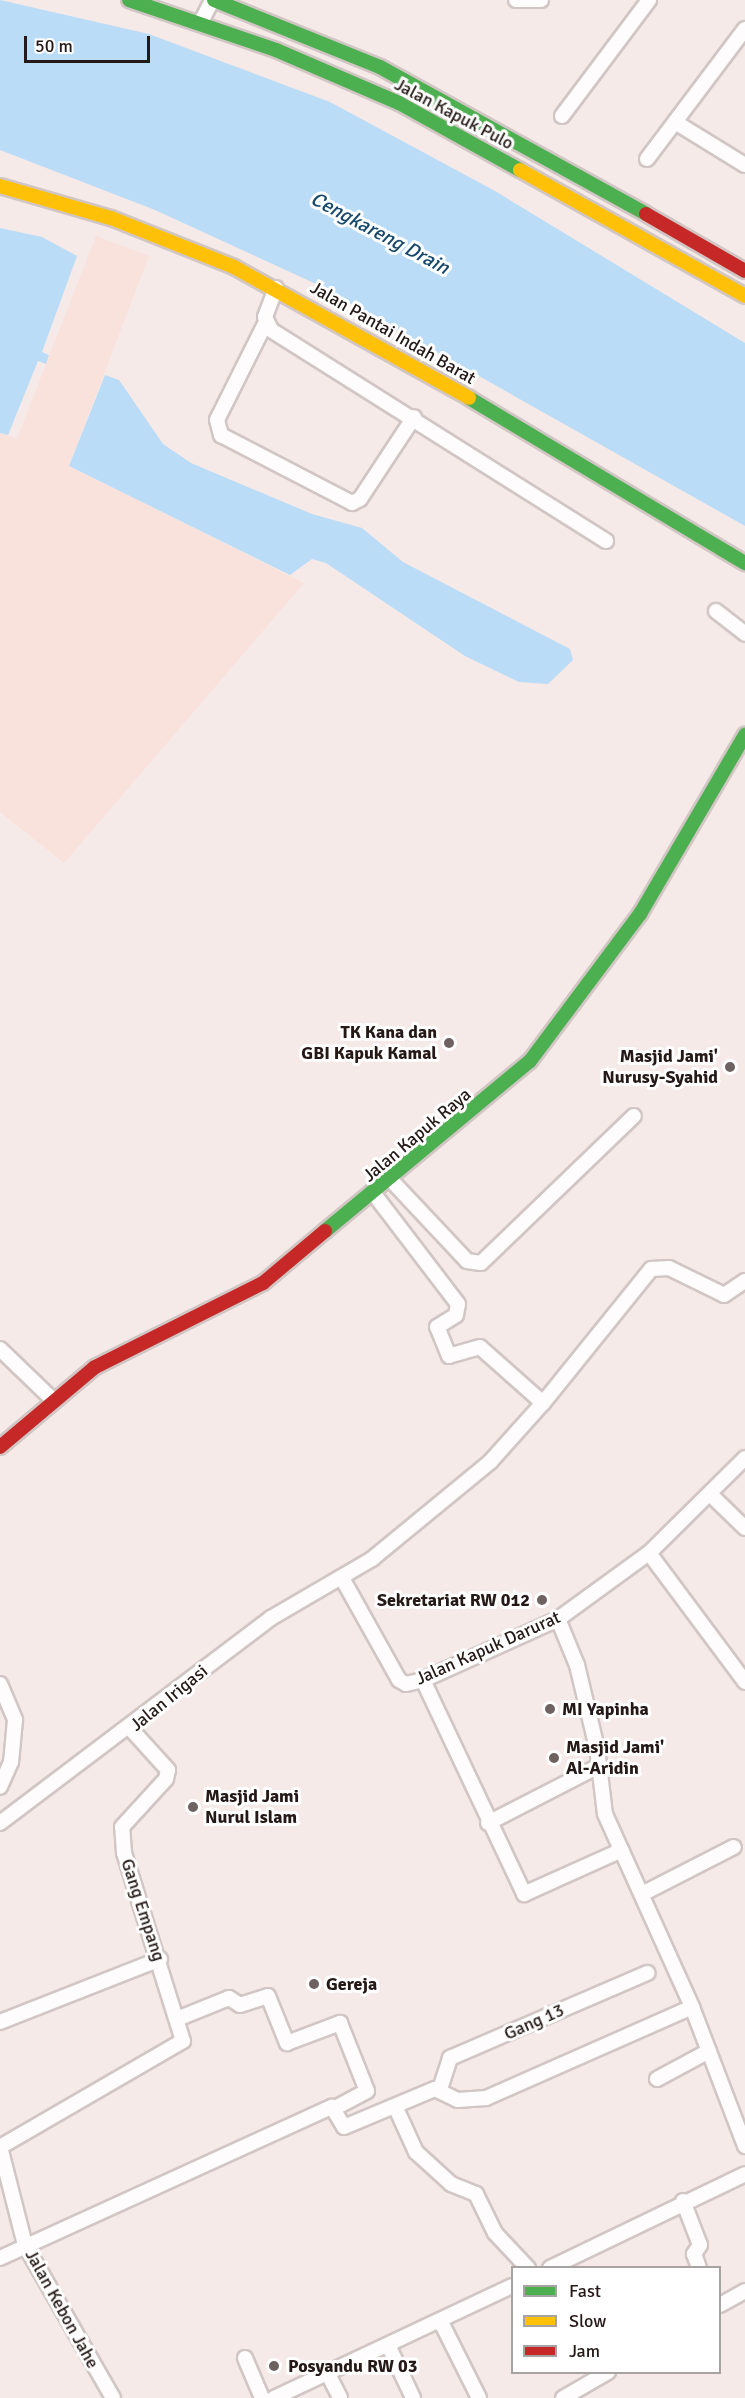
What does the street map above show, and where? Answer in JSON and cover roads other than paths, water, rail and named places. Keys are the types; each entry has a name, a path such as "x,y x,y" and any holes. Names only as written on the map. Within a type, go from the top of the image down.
{"main road":[{"name":"Jalan Kapuk Pulo","path":"129,0 201,22 399,103 745,296"},
{"name":"Jalan Kapuk Pulo","path":"213,0 380,67 468,111 745,271"},
{"name":"Jalan Pantai Indah Barat","path":"0,186 132,226 276,288 745,563"},
{"name":"Jalan Kapuk Raya","path":"0,1447 53,1400 95,1367 263,1283 391,1180 530,1061 640,914 745,735"}],"street":[{"path":"201,22 213,0"},
{"path":"516,0 541,0"},
{"path":"562,116 649,0"},
{"path":"647,159 745,29"},
{"path":"675,122 745,165"},
{"path":"276,288 265,324 217,420 221,435 352,503 360,499 414,417"},
{"path":"265,324 414,417 606,542"},
{"path":"716,611 745,634"},
{"path":"391,1180 467,1262 481,1263 634,1116"},
{"path":"374,1194 458,1304 456,1315 437,1327 449,1356 480,1347 543,1403"},
{"name":"Jalan Irigasi","path":"0,1823 131,1729 271,1617 342,1578 490,1462 543,1403 651,1269 669,1268 722,1294 745,1281"},
{"path":"0,1349 53,1400"},
{"name":"Jalan Kapuk Darurat","path":"342,1578 399,1680 423,1680 558,1619 649,1553 712,1496 745,1458"},
{"path":"712,1496 745,1528"},
{"path":"649,1553 745,1682"},
{"path":"558,1619 577,1665 598,1766 605,1814 692,2007 745,2146"},
{"path":"423,1680 488,1823 525,1895 622,1850"},
{"path":"0,1684 15,1720 11,1762 0,1787"},
{"name":"Gang Empang","path":"0,2147 178,2046 183,2041 160,1959 124,1853 122,1827 166,1779 168,1770 131,1729"},
{"path":"488,1823 598,1766"},
{"path":"642,1894 734,1846"},
{"path":"0,2022 160,1959"},
{"name":"Gang 13","path":"440,2089 450,2058 647,1973"},
{"path":"0,2258 335,2108 367,2091 339,2023 287,2043 268,1996 240,2005 229,1998 177,2019"},
{"path":"335,2108 344,2127 440,2089 458,2100 486,2098 692,2007"},
{"path":"657,2079 709,2051"},
{"path":"395,2106 416,2152 451,2184 476,2194 495,2233 526,2266"},
{"name":"Jalan Kebon Jahe","path":"0,2147 25,2245 113,2398"},
{"path":"554,2266 683,2201 745,2174"},
{"path":"683,2201 700,2245 694,2254 698,2266"},
{"path":"274,2398 441,2322 511,2287"},
{"path":"721,2304 745,2290"},
{"path":"441,2322 479,2398"},
{"path":"388,2345 413,2398"},
{"path":"245,2358 262,2398"},
{"path":"327,2372 340,2398"},
{"path":"563,2398 606,2374"}],"water":[{"name":"Cengkareng Drain","path":"0,0 149,34 330,102 495,191 745,343 745,526 314,283 155,210 0,150"},
{"path":"0,228 42,237 77,256 42,352 49,355 46,364 38,361 8,435 0,433"},
{"path":"105,375 119,380 163,444 191,463 312,514 362,528 403,562 570,649 573,660 548,684 519,682 465,656 326,563 312,559 290,575 69,466"}],"place":[{"name":"TK Kana dan GBI Kapuk Kamal","path":"449,1043"},
{"name":"Masjid Jami' Nurusy-Syahid","path":"730,1067"},
{"name":"Sekretariat RW 012","path":"542,1600"},
{"name":"MI Yapinha","path":"550,1709"},
{"name":"Masjid Jami' Al-Aridin","path":"554,1758"},
{"name":"Masjid Jami Nurul Islam","path":"193,1807"},
{"name":"Gereja","path":"314,1984"},
{"name":"Posyandu RW 03","path":"274,2366"}]}
